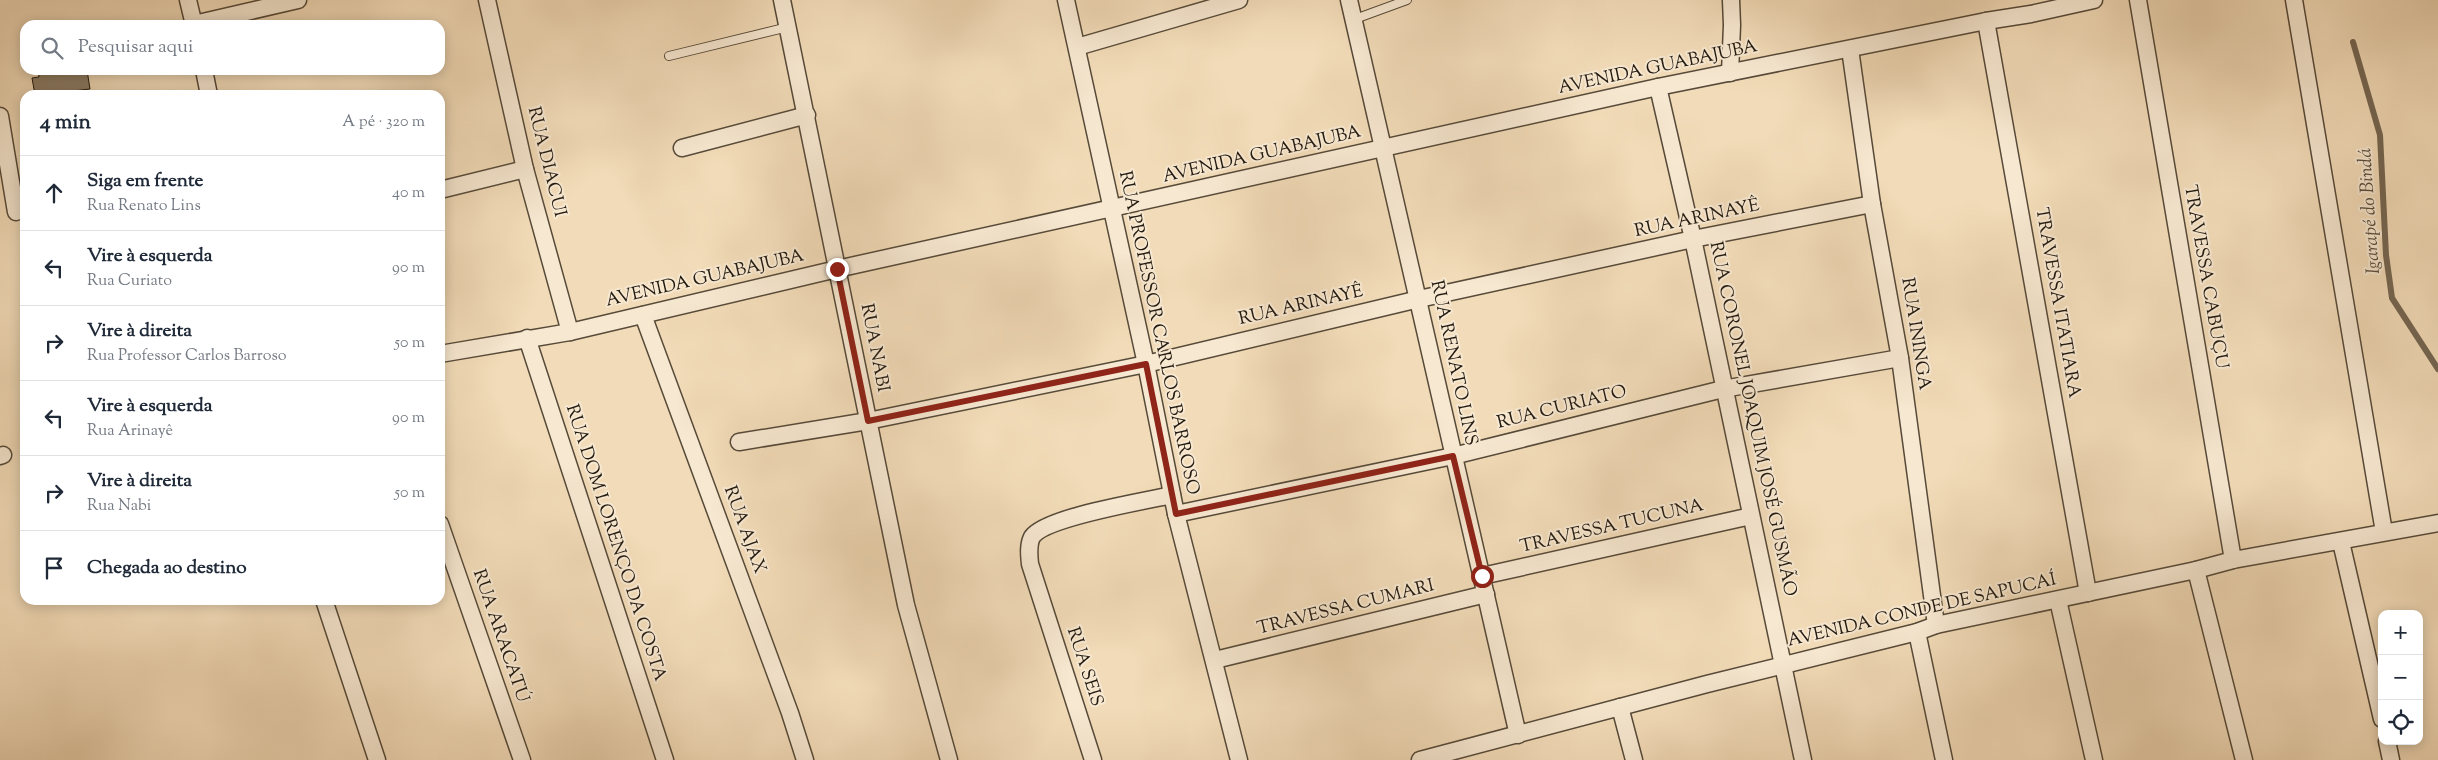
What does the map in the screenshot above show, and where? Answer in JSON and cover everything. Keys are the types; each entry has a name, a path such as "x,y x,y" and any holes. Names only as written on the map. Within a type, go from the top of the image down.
{"street":[{"path":"188,0 193,20"},
{"path":"211,20 298,0"},
{"name":"RUA DIACUI","path":"487,0 525,169 570,332"},
{"name":"RUA NABI","path":"782,0 807,114 906,605 949,760"},
{"name":"RUA PROFESSOR CARLOS BARROSO","path":"1066,0 1146,364 1176,514 1215,660 1239,760"},
{"path":"1077,47 1239,0"},
{"name":"RUA RENATO LINS","path":"1349,0 1355,19 1518,735"},
{"path":"1730,73 1731,0"},
{"name":"AVENIDA GUABAJUBA","path":"445,353 570,332 837,269 1658,87 1986,21 2029,7 2094,0"},
{"name":"TRAVESSA CABUÇU","path":"2138,0 2233,560"},
{"path":"2294,0 2384,532"},
{"name":"TRAVESSA ITATIARA","path":"1986,21 2088,593"},
{"name":"RUA ININGA","path":"1850,49 1872,204 1900,358 1936,625"},
{"path":"205,75 208,90"},
{"name":"RUA CORONEL JOAQUIM JOSÉ GUSMÃO","path":"1658,87 1693,239 1723,389 1784,664 1803,760"},
{"path":"682,148 807,114"},
{"path":"0,116 3,150 16,212"},
{"path":"445,189 525,169"},
{"name":"RUA ARINAYÊ","path":"739,442 868,421 1146,364 1419,299 1693,239 1872,204"},
{"name":"RUA AJAX","path":"643,315 783,695 805,760"},
{"name":"RUA DOM LORENÇO DA COSTA","path":"527,338 665,760"},
{"name":"RUA CURIATO","path":"1176,514 1453,456 1723,389 1900,358"},
{"name":"RUA SEIS","path":"1093,760 1037,586 1028,552 1032,538 1041,529 1061,520 1172,495"},
{"name":"TRAVESSA TUCUNA","path":"1482,576 1751,516"},
{"name":"AVENIDA CONDE DE SAPUCAÍ","path":"1420,760 1481,753 1518,735 1784,664 1916,632 1936,625 2196,570 2233,560 2438,523"},
{"name":"RUA ARACATÚ","path":"445,538 522,760"},
{"path":"2341,542 2378,702"},
{"path":"2196,570 2244,760"},
{"name":"TRAVESSA CUMARI","path":"1215,660 1486,594"},
{"path":"2058,600 2094,760"},
{"path":"326,605 378,760"},
{"path":"1916,632 1944,760"},
{"path":"1620,707 1634,760"},
{"path":"2388,745 2391,760"}],"lane":[{"path":"1355,19 1407,0"},
{"path":"669,56 788,27"}],"building":[{"path":"39,75 88,75 90,89 34,90 32,78 39,77"}],"waterway":[{"name":"Igarapé do Bindá","path":"2353,42 2380,135 2386,255 2392,298 2438,369"}],"route":[{"path":"837,269 868,421 1146,364 1176,514 1453,456 1482,576"}]}
